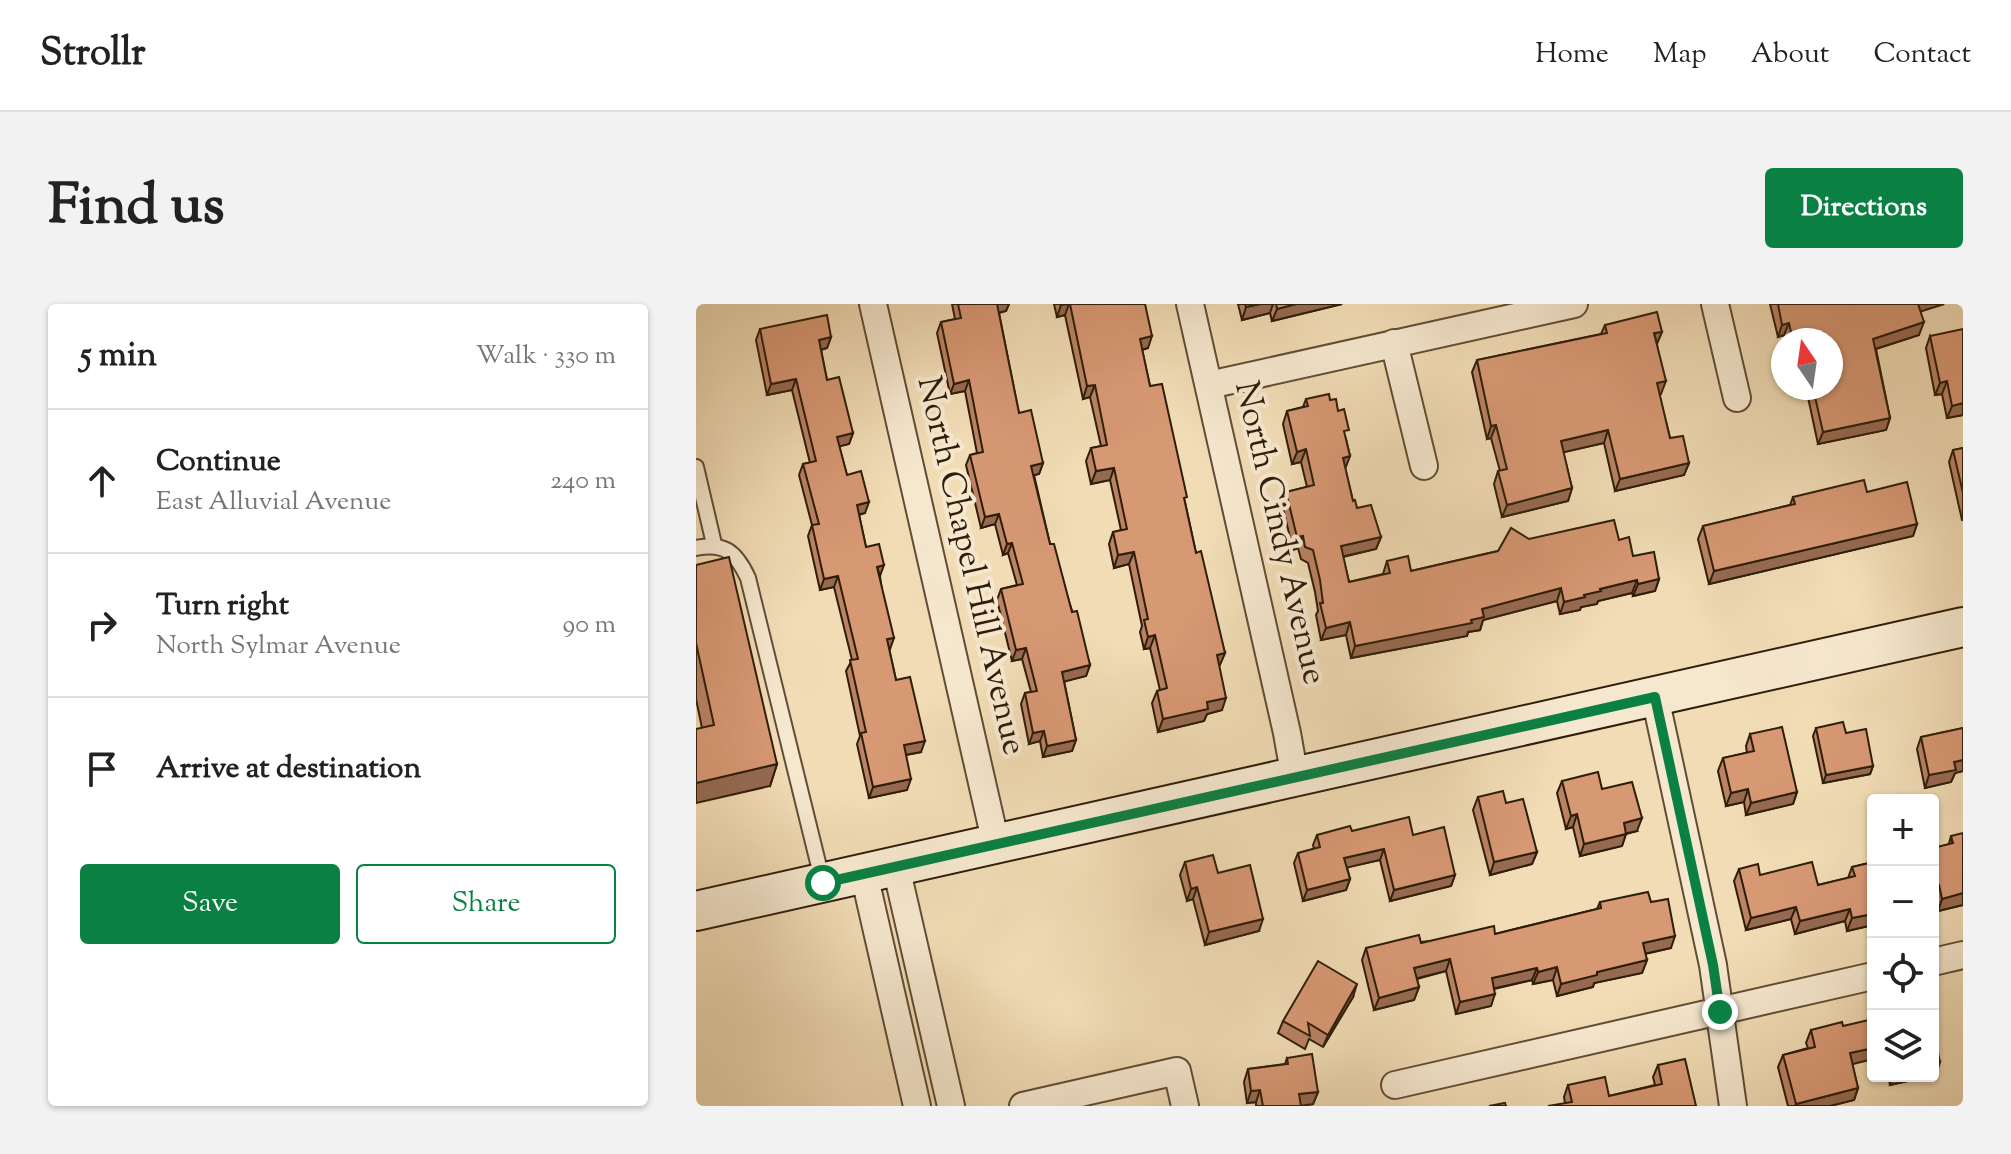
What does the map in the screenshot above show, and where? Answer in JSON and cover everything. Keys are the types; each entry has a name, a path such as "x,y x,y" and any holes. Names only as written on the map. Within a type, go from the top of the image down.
{"street":[{"name":"North Chapel Hill Avenue","path":"873,304 996,844"},
{"name":"North Cindy Avenue","path":"1190,304 1295,778"},
{"path":"1209,385 1574,304"},
{"path":"1715,304 1737,398"},
{"path":"1394,343 1424,466"},
{"path":"696,911 1963,627"},
{"path":"1655,697 1713,965 1733,1106"},
{"path":"880,870 917,1106"},
{"path":"880,870 951,1106"},
{"path":"1939,961 1963,955"},
{"path":"1395,1085 1867,977"},
{"path":"1023,1106 1177,1071 1185,1106"}],"lane":[{"path":"696,467 714,544"},
{"path":"696,548 714,544 729,551 741,563 748,578 823,883"}],"building":[{"path":"958,304 997,304 1019,413 1031,410 1043,463 1031,466 1050,544 1054,544 1072,612 1077,611 1090,665 1062,672 1076,740 1047,746 1044,731 1033,733 1025,693 1037,691 1026,648 1016,650 1001,589 1023,584 1012,543 1007,544 999,514 985,517 970,455 983,452 969,380 954,384 941,322 961,318"},
{"path":"1070,304 1145,304 1152,336 1140,339 1150,386 1162,384 1196,553 1201,551 1225,653 1217,655 1226,698 1207,702 1208,709 1163,719 1157,691 1167,688 1155,635 1148,637 1144,620 1148,619 1134,552 1118,555 1113,532 1127,529 1114,468 1096,471 1091,448 1107,445 1095,385 1087,386"},
{"path":"1276,304 1296,304 1277,309"},
{"path":"1778,304 1918,304 1924,322 1873,339 1890,418 1823,432 1816,400 1843,400 1843,328 1790,328 1789,323 1782,325"},
{"path":"1657,312 1662,332 1654,333 1666,381 1657,383 1670,438 1683,436 1689,463 1620,479 1608,430 1561,441 1572,488 1507,505 1498,471 1507,469 1496,425 1491,426 1477,360 1607,333 1605,325"},
{"path":"827,315 831,337 819,340 827,380 839,377 853,433 837,437 847,475 861,471 869,502 857,505 866,547 879,544 884,565 877,567 894,638 887,639 896,680 910,677 925,741 904,745 911,779 873,787 861,733 866,732 850,660 858,659 838,576 824,579 812,525 819,524 803,464 816,461 796,379 771,384 760,329"},
{"path":"1963,329 1963,403 1952,406 1947,381 1940,383 1930,336"},
{"path":"1329,394 1330,400 1336,399 1338,411 1344,409 1349,430 1344,431 1350,456 1343,458 1353,501 1357,508 1371,505 1381,537 1341,546 1349,582 1390,573 1387,561 1408,556 1411,571 1498,551 1511,528 1529,539 1614,520 1619,540 1629,537 1633,556 1654,552 1659,579 1638,584 1637,580 1564,602 1561,588 1482,609 1484,617 1471,620 1472,623 1355,646 1350,622 1326,628 1313,550 1305,547 1303,536 1297,537 1286,492 1314,485 1306,449 1297,452 1287,411 1308,406 1306,399"},
{"path":"1963,448 1963,493 1953,450"},
{"path":"1864,480 1867,492 1907,482 1917,524 1714,571 1703,526 1795,504 1793,497"},
{"path":"729,557 777,764 696,783 696,729 714,725 696,643 696,565"},
{"path":"1843,722 1846,733 1866,729 1873,766 1826,775 1816,728"},
{"path":"1782,727 1797,792 1751,803 1748,789 1731,793 1723,758 1754,751 1750,734"},
{"path":"1963,728 1963,760 1954,762 1956,770 1929,775 1921,737"},
{"path":"1598,772 1602,789 1632,782 1642,818 1624,823 1626,834 1584,844 1577,814 1571,816 1562,781"},
{"path":"1503,791 1506,803 1523,799 1537,852 1494,862 1478,797"},
{"path":"1409,817 1413,835 1444,827 1455,875 1394,890 1384,849 1344,858 1350,879 1307,890 1298,853 1320,847 1317,835 1350,826 1352,831"},
{"path":"1963,833 1963,893 1942,899 1939,846 1953,843 1951,836"},
{"path":"1213,855 1218,873 1250,865 1263,919 1209,932 1197,887 1191,889 1185,862"},
{"path":"1812,862 1818,885 1855,876 1852,867 1867,863 1867,915 1852,918 1850,909 1800,921 1796,907 1751,918 1739,869 1758,864 1760,875"},
{"path":"1648,892 1651,902 1668,899 1675,936 1643,943 1647,960 1561,984 1557,967 1492,978 1495,994 1460,1002 1450,959 1414,968 1419,987 1379,998 1366,948 1419,935 1421,943 1494,926 1495,934 1601,908 1600,902"},
{"path":"1318,961 1357,984 1328,1035 1308,1023 1310,1036 1283,1021"},
{"path":"1867,1020 1867,1049 1850,1053 1858,1088 1796,1104 1783,1055 1815,1047 1811,1030 1842,1022 1843,1026"},
{"path":"1312,1054 1318,1092 1299,1094 1301,1106 1263,1106 1260,1090 1251,1091 1248,1069 1288,1064 1287,1058"},
{"path":"1685,1059 1696,1106 1548,1106 1572,1102 1568,1085 1605,1077 1609,1096 1662,1084 1658,1065"}],"route":[{"path":"823,883 1655,697 1713,965 1720,1012"}]}
